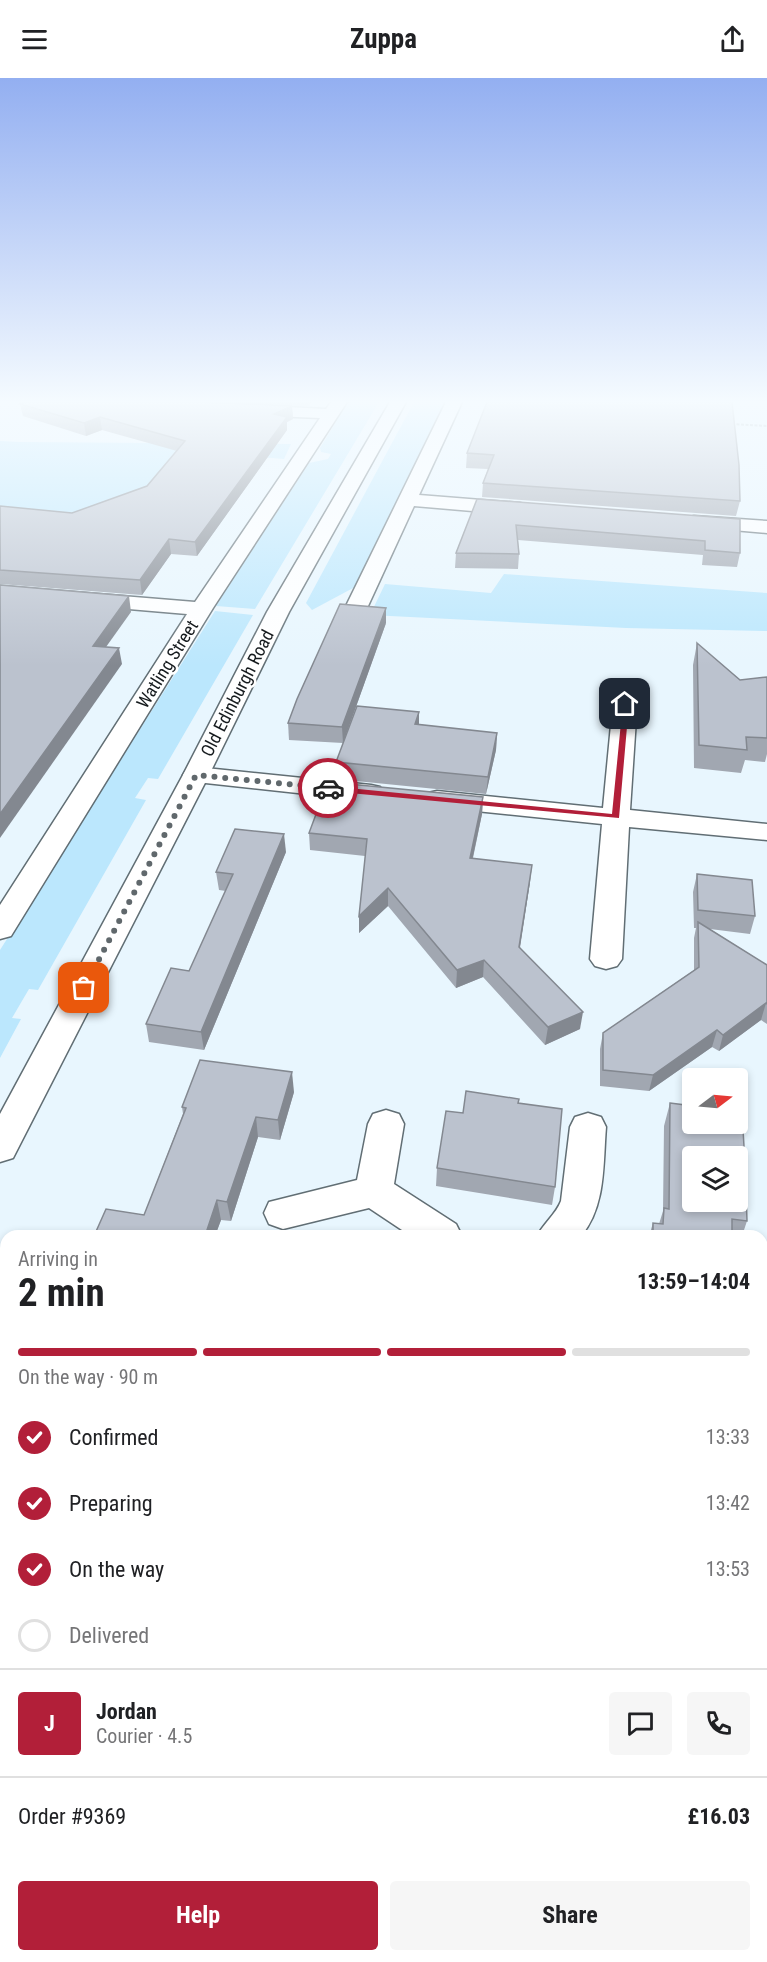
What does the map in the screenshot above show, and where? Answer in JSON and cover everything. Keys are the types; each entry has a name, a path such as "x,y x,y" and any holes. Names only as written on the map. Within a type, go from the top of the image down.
{"street":[{"name":"Watling Street","path":"0,929 202,609 281,490"},
{"name":"Old Edinburgh Road","path":"0,1148 9,1114 196,775 293,585 348,490"},
{"path":"357,606 413,490"},
{"path":"408,500 540,510"},
{"path":"671,520 767,527"},
{"path":"0,592 202,609"},
{"path":"606,959 625,704"},
{"path":"196,775 767,831"},
{"path":"374,1191 386,1124"},
{"path":"562,1230 575,1216 580,1201 588,1127"},
{"path":"283,1213 374,1191 433,1230"}],"shaded area":[{"path":"0,490 163,490 138,502 71,523 0,518"},
{"path":"291,490 326,490 255,609 216,606"},
{"path":"367,490 402,490 355,587 312,610 306,603"},
{"path":"504,574 767,593 767,631 626,628 370,615 385,584 491,593"},
{"path":"215,611 253,615 158,779 148,778 135,798 146,800 38,990 29,989 12,1018 21,1019 0,1058 0,950"}],"building":[{"path":"136,490 233,490 195,542 169,539 140,580 0,570 0,506 72,513"},
{"path":"582,490 740,490 740,501"},
{"path":"477,499 740,519 740,553 705,550 705,541 516,525 519,554 456,553"},
{"path":"0,585 129,596 93,646 119,648 0,814"},
{"path":"340,604 386,608 342,727 288,723 297,699"},
{"path":"697,643 740,680 767,677 767,738 746,737 747,750 699,745"},
{"path":"357,706 419,712 415,724 497,733 488,777 336,762"},
{"path":"328,782 483,797 470,858 532,865 519,947 583,1012 548,1027 484,960 457,970 388,888 359,916 367,839 309,833"},
{"path":"235,829 284,834 201,1032 146,1024 171,968 189,971 233,874 216,872"},
{"path":"697,874 752,880 755,916 698,910"},
{"path":"698,922 767,965 767,1004 723,1035 717,1030 653,1075 603,1070 603,1033 699,967"},
{"path":"200,1060 292,1072 278,1120 256,1117 227,1202 217,1200 207,1230 97,1230 106,1209 144,1215 186,1108 182,1107"},
{"path":"466,1091 519,1099 518,1103 562,1109 555,1187 437,1168 446,1111 463,1113"},
{"path":"670,1103 682,1105 682,1134 743,1134 744,1146 682,1146 682,1212 747,1212 747,1221 732,1219 732,1230 653,1230 653,1223 663,1224 664,1208 669,1209"}],"way so far":[{"path":"84,988 196,775 328,788"}],"route":[{"path":"328,788 616,817 625,704"}]}
